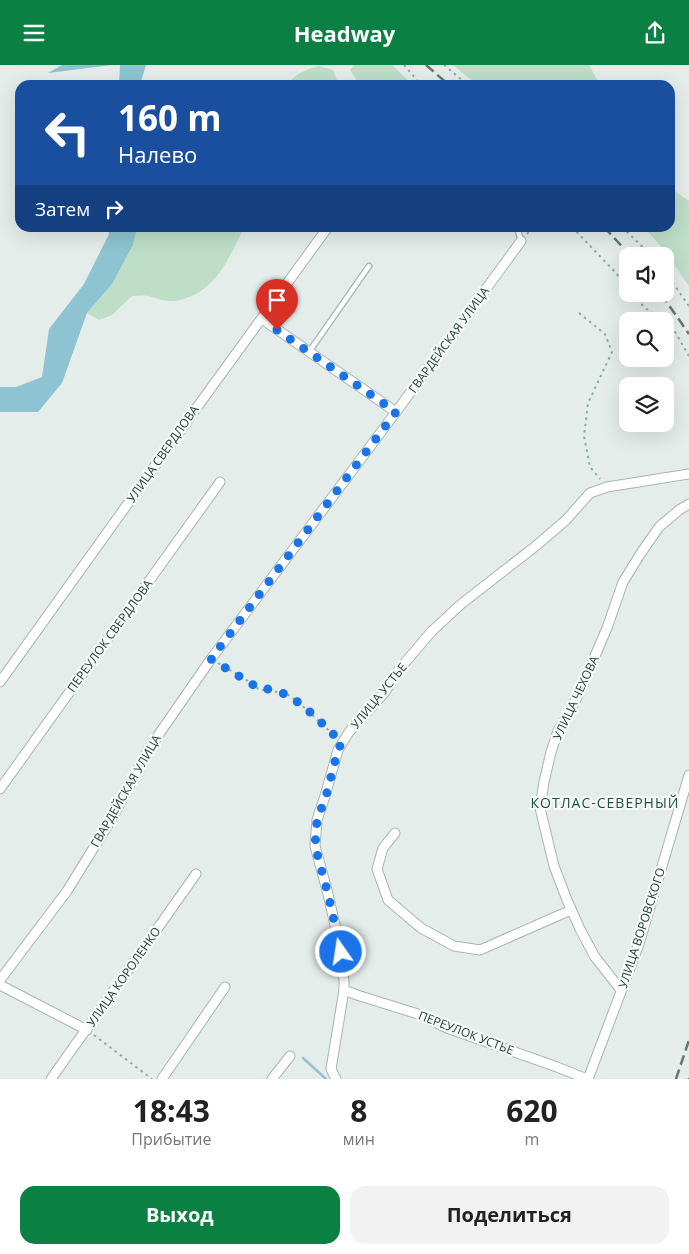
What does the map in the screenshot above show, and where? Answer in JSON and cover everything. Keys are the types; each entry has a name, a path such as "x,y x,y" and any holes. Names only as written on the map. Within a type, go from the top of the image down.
{"street":[{"name":"УЛИЦА СВЕРДЛОВА","path":"0,682 324,232"},
{"name":"ГВАРДЕЙСКАЯ УЛИЦА","path":"0,980 67,891 114,815 148,750 211,659 521,241"},
{"path":"262,319 396,412"},
{"name":"УЛИЦА УСТЬЕ","path":"336,1079 331,1069 344,990 341,952 315,846 317,820 326,796 341,741 385,692 397,672 432,631 460,605 566,520 590,493 607,487 689,474"},
{"name":"ПЕРЕУЛОК СВЕРДЛОВА","path":"0,789 220,482"},
{"name":"УЛИЦА ЧЕХОВА","path":"621,991 595,957 571,910 554,866 540,808 551,752 558,731 573,705 607,628 623,582 659,527 689,504"},
{"name":"УЛИЦА ВОРОВСКОГО","path":"588,1079 639,944 689,775"},
{"path":"395,833 383,848 377,869 388,900 421,929 454,946 480,949 571,910"},
{"name":"УЛИЦА КОРОЛЕНКО","path":"51,1079 196,874"},
{"path":"0,985 86,1030"},
{"path":"162,1079 225,987"},
{"name":"ПЕРЕУЛОК УСТЬЕ","path":"344,990 418,1014 447,1027 588,1079"},
{"path":"272,1079 290,1056"}],"lane":[{"path":"518,232 521,241"},
{"path":"309,353 369,266"}],"path":[{"path":"404,65 417,80"},
{"path":"444,65 462,80"},
{"path":"577,232 619,277"},
{"path":"627,232 643,247"},
{"path":"674,285 689,306"},
{"path":"640,302 651,312"},
{"path":"579,313 605,334 612,352 588,403 584,436 590,467 607,487"},
{"path":"674,330 689,356"},
{"path":"211,659 260,689 286,694 296,700 341,741"},
{"path":"86,1030 152,1079"}],"green space":[{"path":"354,65 392,65 408,80 357,80 350,70"},
{"path":"453,65 589,65 597,80 471,80"},
{"path":"319,66 333,70 337,80 292,80"},
{"path":"675,191 689,201 689,286 674,265 674,247 661,247 648,232 675,232"},
{"path":"136,232 242,232 222,269 207,287 176,301 146,296 132,296 112,315 99,320 87,313 112,284 133,245"}],"water":[{"path":"62,65 112,65 48,73"},
{"path":"120,65 146,65 142,80 119,80"},
{"path":"109,232 136,232 133,245 112,284 87,313 62,383 38,412 0,412 0,387 16,387 42,377 49,329 84,284"}],"waterway":[{"path":"303,1058 326,1079"}],"railway":[{"path":"426,65 443,80"},
{"path":"609,232 623,247"},
{"path":"667,302 689,334"},
{"path":"676,1079 689,1040"}],"district":[{"name":"КОТЛАС-СЕВЕРНЫЙ","path":"605,803"}],"route":[{"path":"277,330 396,412 211,659 260,689 286,694 296,700 342,742 317,820 315,846 341,952"}]}
